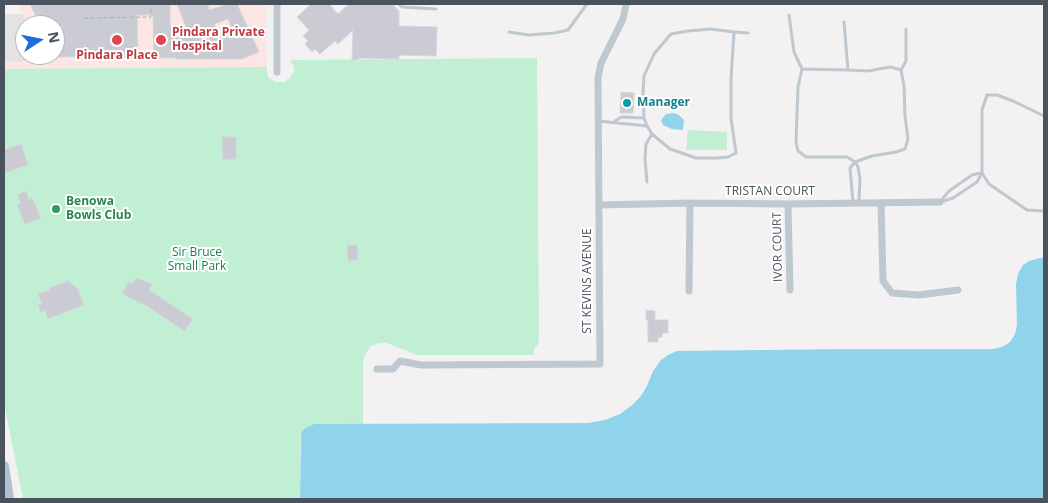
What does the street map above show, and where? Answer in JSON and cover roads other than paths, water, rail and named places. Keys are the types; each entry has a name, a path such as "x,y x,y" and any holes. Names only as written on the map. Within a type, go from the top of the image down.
{"main road":[{"path":"4,466 10,499"}],"street":[{"path":"277,4 277,72"},
{"name":"ST KEVINS AVENUE","path":"377,369 393,369 400,361 421,365 600,364 598,70 623,19 626,4"},
{"name":"TRISTAN COURT","path":"599,205 940,202"},
{"path":"689,291 690,203"},
{"path":"882,203 883,281 892,294 919,296 958,290"},
{"name":"IVOR COURT","path":"788,204 790,290"}],"lane":[{"path":"399,4 402,7 436,9"},
{"path":"509,32 528,35 568,30 587,4"},
{"path":"789,14 794,52 802,69 798,88 796,124 798,152 806,157 847,157 855,162 858,166 860,179 856,203"},
{"path":"844,22 848,70"},
{"path":"734,32 731,118 736,152 728,157 696,158 670,149 652,134 644,118 644,76 654,54 671,34 711,28 748,33"},
{"path":"856,203 850,168 855,162 905,148 908,138 901,70 906,61 906,29"},
{"path":"802,69 868,71 890,67 901,70"},
{"path":"940,202 953,198 977,182 982,173 982,110 987,95 997,95 1044,116"},
{"path":"614,123 622,117 644,118"},
{"path":"598,121 647,126"},
{"path":"647,182 646,144 652,134"},
{"path":"940,202 949,191 972,175 982,173"},
{"path":"982,173 989,184 1027,210 1044,211"}],"water":[{"path":"674,113 684,120 683,130 672,129 663,125 661,120 666,114"},
{"path":"1044,258 1044,499 300,499 301,433 304,429 314,424 588,423 605,420 620,414 631,406 641,396 653,371 661,360 677,351 993,349 1002,347 1010,342 1015,334 1017,325 1016,284 1018,274 1023,265"}],"place":[{"name":"Pindara Place","path":"117,40"},
{"name":"Pindara Private Hospital","path":"161,40"},
{"name":"Manager","path":"627,103"},
{"name":"Benowa Bowls Club","path":"56,209"}],"park label":[{"name":"Sir Bruce Small Park","path":"197,260"}]}
